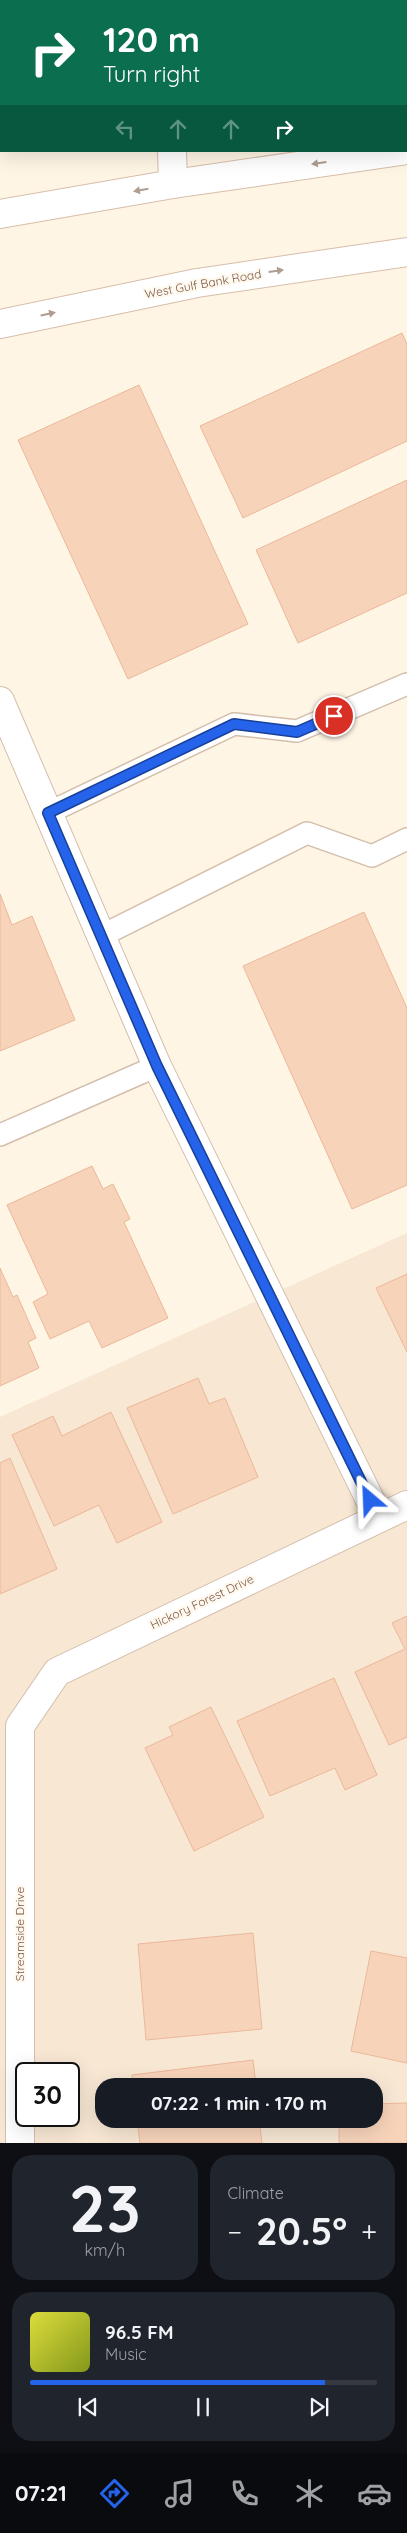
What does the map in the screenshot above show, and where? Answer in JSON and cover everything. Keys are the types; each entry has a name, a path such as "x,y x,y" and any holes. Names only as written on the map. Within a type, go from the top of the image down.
{"street":[{"path":"172,152 173,184"},
{"path":"0,214 173,184 395,152"},
{"name":"West Gulf Bank Road","path":"0,324 197,283 407,252"},
{"path":"0,701 157,1066 379,1518"},
{"name":"Hickory Forest Drive","path":"20,1726 58,1672 407,1505"},
{"name":"Streamside Drive","path":"20,1726 20,2143"}],"lane":[{"path":"48,813 234,724 297,732 407,684"},
{"path":"101,936 307,833 372,856 407,839"},
{"path":"0,1135 157,1066"}],"shaded area":[{"path":"407,1233 407,2143 0,2143 0,1417"}],"building":[{"path":"402,333 407,344 407,441 243,518 200,426"},
{"path":"139,385 248,624 128,679 18,440"},
{"path":"407,480 407,593 298,643 256,550"},
{"path":"0,894 12,925 32,916 75,1020 0,1051"},
{"path":"364,912 407,1008 407,1185 352,1209 243,966"},
{"path":"92,1166 103,1189 113,1184 130,1219 124,1222 168,1318 102,1348 89,1321 50,1339 33,1302 48,1294 7,1205"},
{"path":"0,1268 13,1297 17,1295 36,1338 28,1342 39,1368 0,1386"},
{"path":"407,1274 407,1352 376,1288"},
{"path":"198,1378 209,1404 225,1398 258,1477 173,1514 127,1408"},
{"path":"111,1412 162,1522 117,1543 99,1505 54,1526 12,1435 53,1416 62,1436"},
{"path":"10,1458 57,1569 0,1594 0,1463"},
{"path":"407,1616 407,1737 389,1745 355,1672 405,1649 392,1623"},
{"path":"334,1678 377,1775 345,1790 335,1768 270,1796 237,1721"},
{"path":"211,1707 264,1817 194,1851 145,1748 173,1735 169,1727"},
{"path":"253,1933 262,2029 146,2040 138,1944"},
{"path":"371,1951 407,1958 407,2063 351,2051"},
{"path":"253,2060 255,2078 132,2078 132,2075"},
{"path":"407,2103 407,2143 339,2143 339,2128 383,2128 383,2104"},
{"path":"138,2128 260,2128 262,2143 140,2143"}],"route":[{"path":"334,716 297,732 234,724 48,813 157,1066 370,1500"}]}
